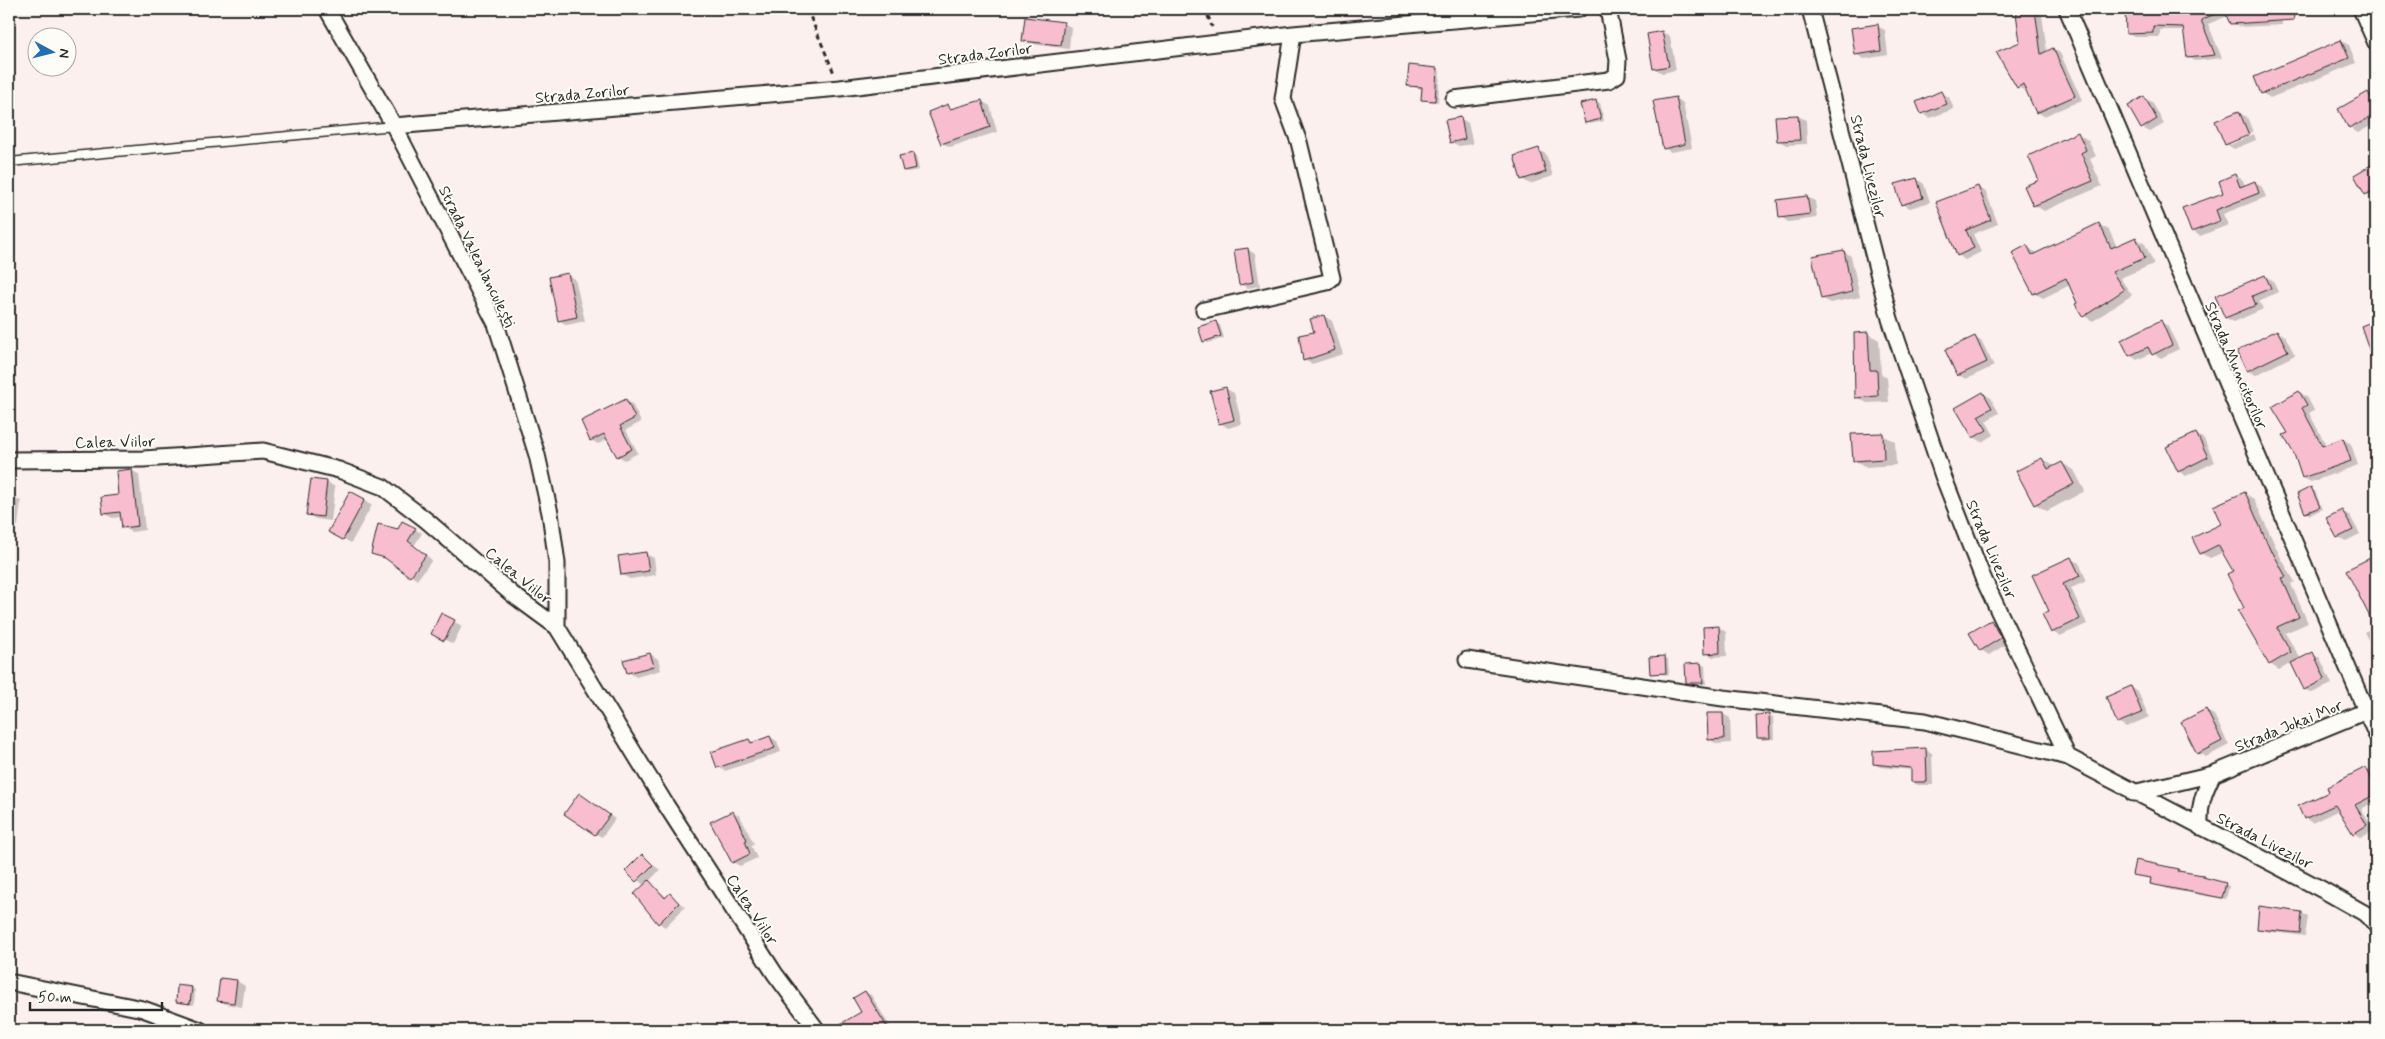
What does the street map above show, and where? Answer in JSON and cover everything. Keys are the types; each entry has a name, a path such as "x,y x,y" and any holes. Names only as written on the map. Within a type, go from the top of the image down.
{"street":[{"name":"Strada Valea Ianculești","path":"327,9 394,126 496,324 537,455 550,513 556,563 557,627"},
{"name":"Strada Zorilor","path":"394,126 840,88 1293,34 1579,9"},
{"path":"1454,100 1608,80 1616,75 1618,60 1608,9"},
{"name":"Strada Livezilor","path":"1810,9 1890,319 1943,476 1983,578 2068,757 2133,793 2323,890 2364,913 2376,924"},
{"name":"Strada Muncitorilor","path":"2067,9 2371,710 2376,734"},
{"path":"2361,9 2376,43"},
{"path":"1204,310 1327,282 1332,278 1299,142 1283,99 1293,34"},
{"name":"Calea Viilor","path":"9,460 143,459 263,451 339,470 383,487 426,520 512,594 557,627 754,942 775,974 817,1030"},
{"path":"1466,660 1723,698 1925,720 2068,757"},
{"name":"Strada Jokai Mor","path":"2133,793 2212,774 2371,710"},
{"path":"2200,827 2199,810 2203,794 2212,774"},
{"path":"9,982 143,1009 200,1030"}],"lane":[{"path":"9,162 394,126"}],"path":[{"path":"807,9 840,88"},
{"path":"1202,9 1207,13 1213,30 1213,44"}],"building":[{"path":"2125,9 2293,9 2294,20 2230,24 2224,10 2201,20 2215,55 2187,58 2183,27 2153,26 2153,33 2126,34"},
{"path":"2035,10 2041,54 2053,48 2075,96 2036,113 2023,84 2017,88 1996,52 2020,42 2016,13"},
{"path":"1025,17 1064,22 1061,45 1022,41"},
{"path":"1878,24 1881,51 1855,55 1851,28"},
{"path":"1662,31 1669,66 1653,69 1647,34"},
{"path":"2341,40 2349,58 2261,94 2254,77"},
{"path":"1409,65 1437,68 1435,101 1421,100 1422,87 1407,86"},
{"path":"1941,91 1947,104 1921,114 1916,102"},
{"path":"2368,92 2376,107 2376,114 2349,129 2338,109"},
{"path":"2144,96 2157,119 2141,129 2128,106"},
{"path":"1676,97 1685,144 1663,149 1653,101"},
{"path":"982,100 990,127 941,144 928,112 948,104 950,109"},
{"path":"1596,100 1601,119 1585,123 1580,104"},
{"path":"2239,111 2249,135 2225,145 2215,121"},
{"path":"1798,115 1800,140 1777,141 1775,116"},
{"path":"1461,117 1465,139 1450,143 1445,120"},
{"path":"2078,132 2086,150 2081,153 2093,181 2033,206 2024,186 2039,180 2028,156"},
{"path":"1539,148 1546,172 1521,180 1514,156"},
{"path":"913,153 916,168 903,171 899,156"},
{"path":"2376,162 2376,189 2365,195 2354,175"},
{"path":"2235,174 2240,187 2255,181 2259,193 2216,210 2220,221 2191,232 2182,208 2223,193 2219,181"},
{"path":"1917,178 1923,198 1901,205 1895,184"},
{"path":"1978,186 1991,220 1966,230 1974,248 1957,256 1936,202"},
{"path":"1807,196 1810,214 1779,218 1777,200"},
{"path":"2099,223 2111,248 2136,237 2145,258 2112,272 2124,290 2083,317 2075,304 2077,303 2066,278 2033,294 2012,253 2027,245 2032,255"},
{"path":"1248,248 1253,282 1239,285 1234,250"},
{"path":"1844,250 1852,292 1821,299 1812,256"},
{"path":"568,273 577,317 558,321 549,277"},
{"path":"2265,275 2271,288 2252,296 2256,305 2225,318 2215,296"},
{"path":"1324,315 1335,350 1303,361 1299,335 1314,332 1310,319"},
{"path":"2161,320 2172,345 2152,355 2148,347 2129,356 2121,340"},
{"path":"2376,320 2376,364 2374,364 2361,326"},
{"path":"1216,321 1221,336 1203,342 1198,327"},
{"path":"2277,330 2288,351 2247,371 2237,351"},
{"path":"1868,332 1870,370 1877,370 1878,396 1855,398 1854,333"},
{"path":"1975,336 1987,362 1957,376 1945,350"},
{"path":"1226,387 1234,420 1219,424 1210,391"},
{"path":"2299,391 2307,405 2302,408 2322,446 2343,438 2351,461 2302,478 2294,454 2283,435 2288,433 2272,407"},
{"path":"1983,392 1992,408 1978,416 1987,430 1973,438 1955,408"},
{"path":"626,399 635,418 620,426 632,449 617,457 604,434 590,441 581,421"},
{"path":"1883,433 1884,459 1853,461 1851,434"},
{"path":"2196,433 2208,457 2178,472 2166,447"},
{"path":"2042,458 2048,469 2062,462 2074,484 2034,505 2016,471"},
{"path":"132,469 138,526 122,528 120,512 103,514 101,497 118,495 116,471"},
{"path":"311,479 327,481 323,517 306,515"},
{"path":"2311,487 2320,507 2305,513 2297,494"},
{"path":"350,491 365,499 343,540 328,532"},
{"path":"2245,492 2271,552 2286,577 2282,578 2299,617 2277,627 2291,652 2269,665 2238,611 2244,608 2227,574 2233,571 2218,545 2200,554 2192,538 2221,524 2213,506"},
{"path":"2342,510 2353,530 2337,538 2326,518"},
{"path":"402,521 416,528 408,541 426,555 410,577 385,558 371,554 378,524 398,529"},
{"path":"646,552 649,571 621,575 618,556"},
{"path":"2071,557 2080,576 2063,584 2080,619 2051,633 2042,614 2049,611 2032,575"},
{"path":"2370,558 2376,570 2376,629 2346,570"},
{"path":"441,613 455,620 444,641 431,634"},
{"path":"1991,620 2001,638 1980,651 1969,633"},
{"path":"1719,626 1720,653 1704,654 1703,627"},
{"path":"2313,652 2325,679 2304,690 2291,663"},
{"path":"650,653 654,666 627,673 623,660"},
{"path":"1665,656 1666,673 1650,674 1649,657"},
{"path":"1701,663 1703,683 1686,683 1685,664"},
{"path":"2131,686 2142,713 2117,723 2106,697"},
{"path":"2206,709 2222,741 2197,754 2181,722"},
{"path":"1707,713 1723,713 1724,739 1708,740"},
{"path":"1769,714 1770,738 1757,738 1756,715"},
{"path":"770,736 775,748 717,768 711,752 749,739 751,743"},
{"path":"1926,748 1927,782 1911,782 1911,768 1873,764 1873,751"},
{"path":"2366,767 2376,789 2376,794 2355,805 2367,825 2353,834 2335,805 2304,819 2298,806 2329,792 2327,787"},
{"path":"579,793 610,815 595,835 564,814"},
{"path":"733,811 747,840 745,841 750,854 732,863 710,822"},
{"path":"642,854 653,865 636,882 625,871"},
{"path":"2135,860 2203,875 2203,877 2226,883 2222,898 2150,884 2151,878 2132,875"},
{"path":"649,880 665,898 670,893 679,903 658,924 634,894"},
{"path":"2259,906 2302,912 2300,933 2257,929"},
{"path":"220,978 237,980 234,1003 217,1001"},
{"path":"177,985 192,987 190,1004 176,1002"},
{"path":"865,991 889,1030 830,1030 861,1012 853,998"}]}
